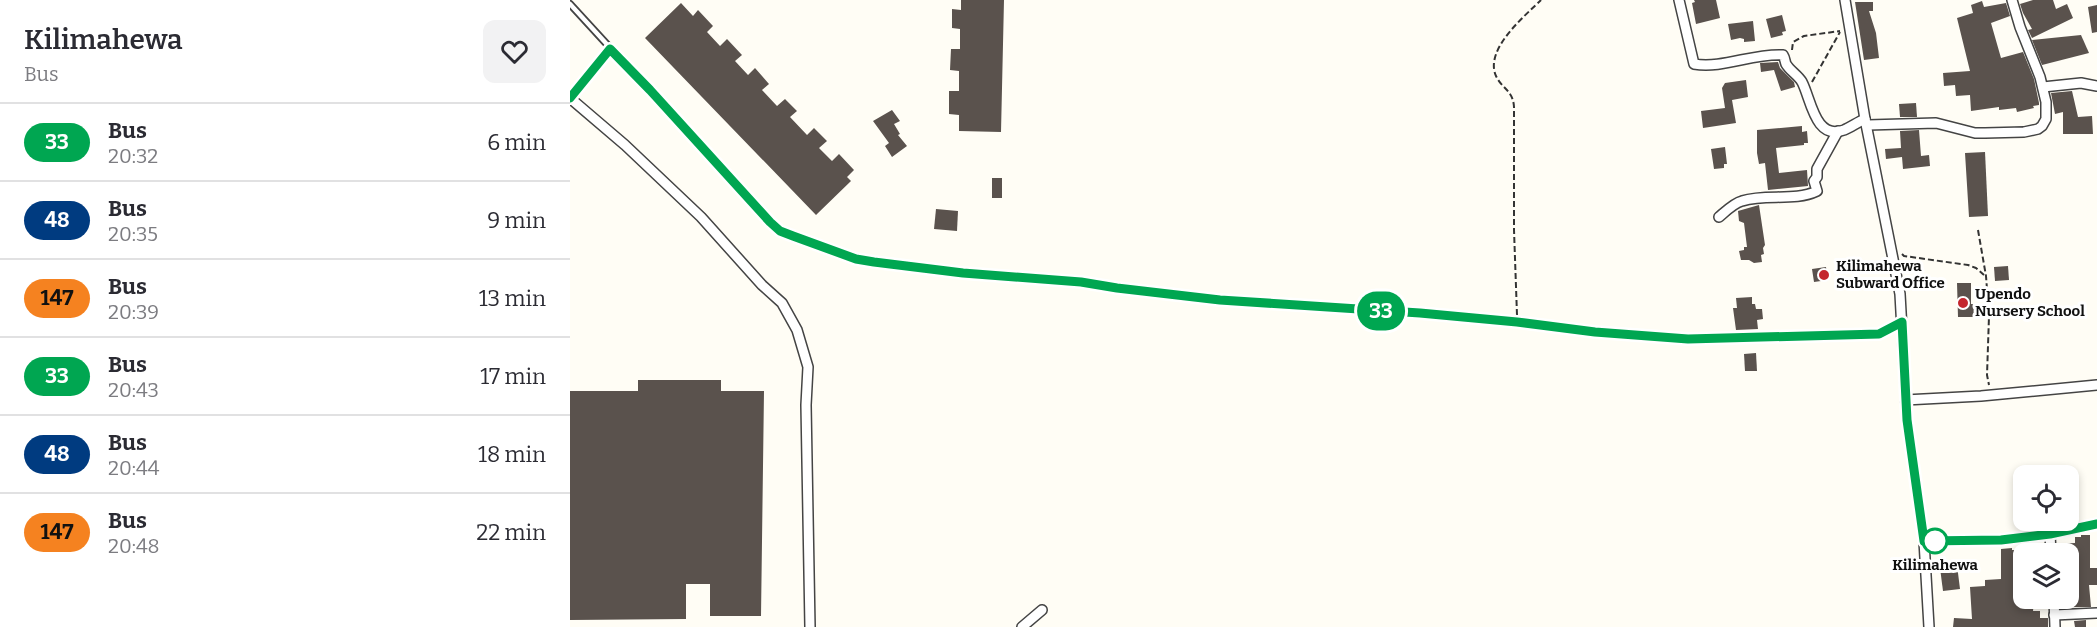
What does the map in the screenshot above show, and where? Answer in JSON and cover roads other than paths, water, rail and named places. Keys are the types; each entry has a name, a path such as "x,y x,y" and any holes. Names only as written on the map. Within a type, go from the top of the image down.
{"street":[{"path":"1679,0 1694,64 1706,66 1752,56 1783,56 1786,65 1797,75 1806,92 1815,117 1821,126 1830,131 1838,131 1867,122 1936,123 1975,133 2032,130 2042,126 2046,119 2047,106 2043,87 2012,0"},
{"path":"1845,0 1900,294 1905,400 1913,474 1924,541 1929,627"},
{"path":"2043,87 2081,83 2097,86"},
{"path":"570,98 626,145 700,217 762,285 782,303 797,330 808,367 806,405 810,627"},
{"path":"1719,217 1741,201 1774,196 1806,196 1816,191 1814,181 1817,177 1817,169 1838,131"},
{"path":"1905,400 2097,385"},
{"path":"1924,541 2001,540 2050,534 2097,524"},
{"path":"2050,534 2050,543"},
{"path":"2054,609 2055,627"},
{"path":"1022,627 1042,610"},
{"path":"2054,615 2097,613"}],"lane":[{"path":"570,4 775,226 793,236 856,259 963,273 1081,282 1220,300 1420,313 1637,336 1713,339 1879,334 1902,322"},
{"path":"570,98 610,49"}],"place":[{"name":"Kilimahewa Subward Office","path":"1824,275"},
{"name":"Upendo Nursery School","path":"1963,303"},
{"name":"Kilimahewa","path":"1935,541"}]}
